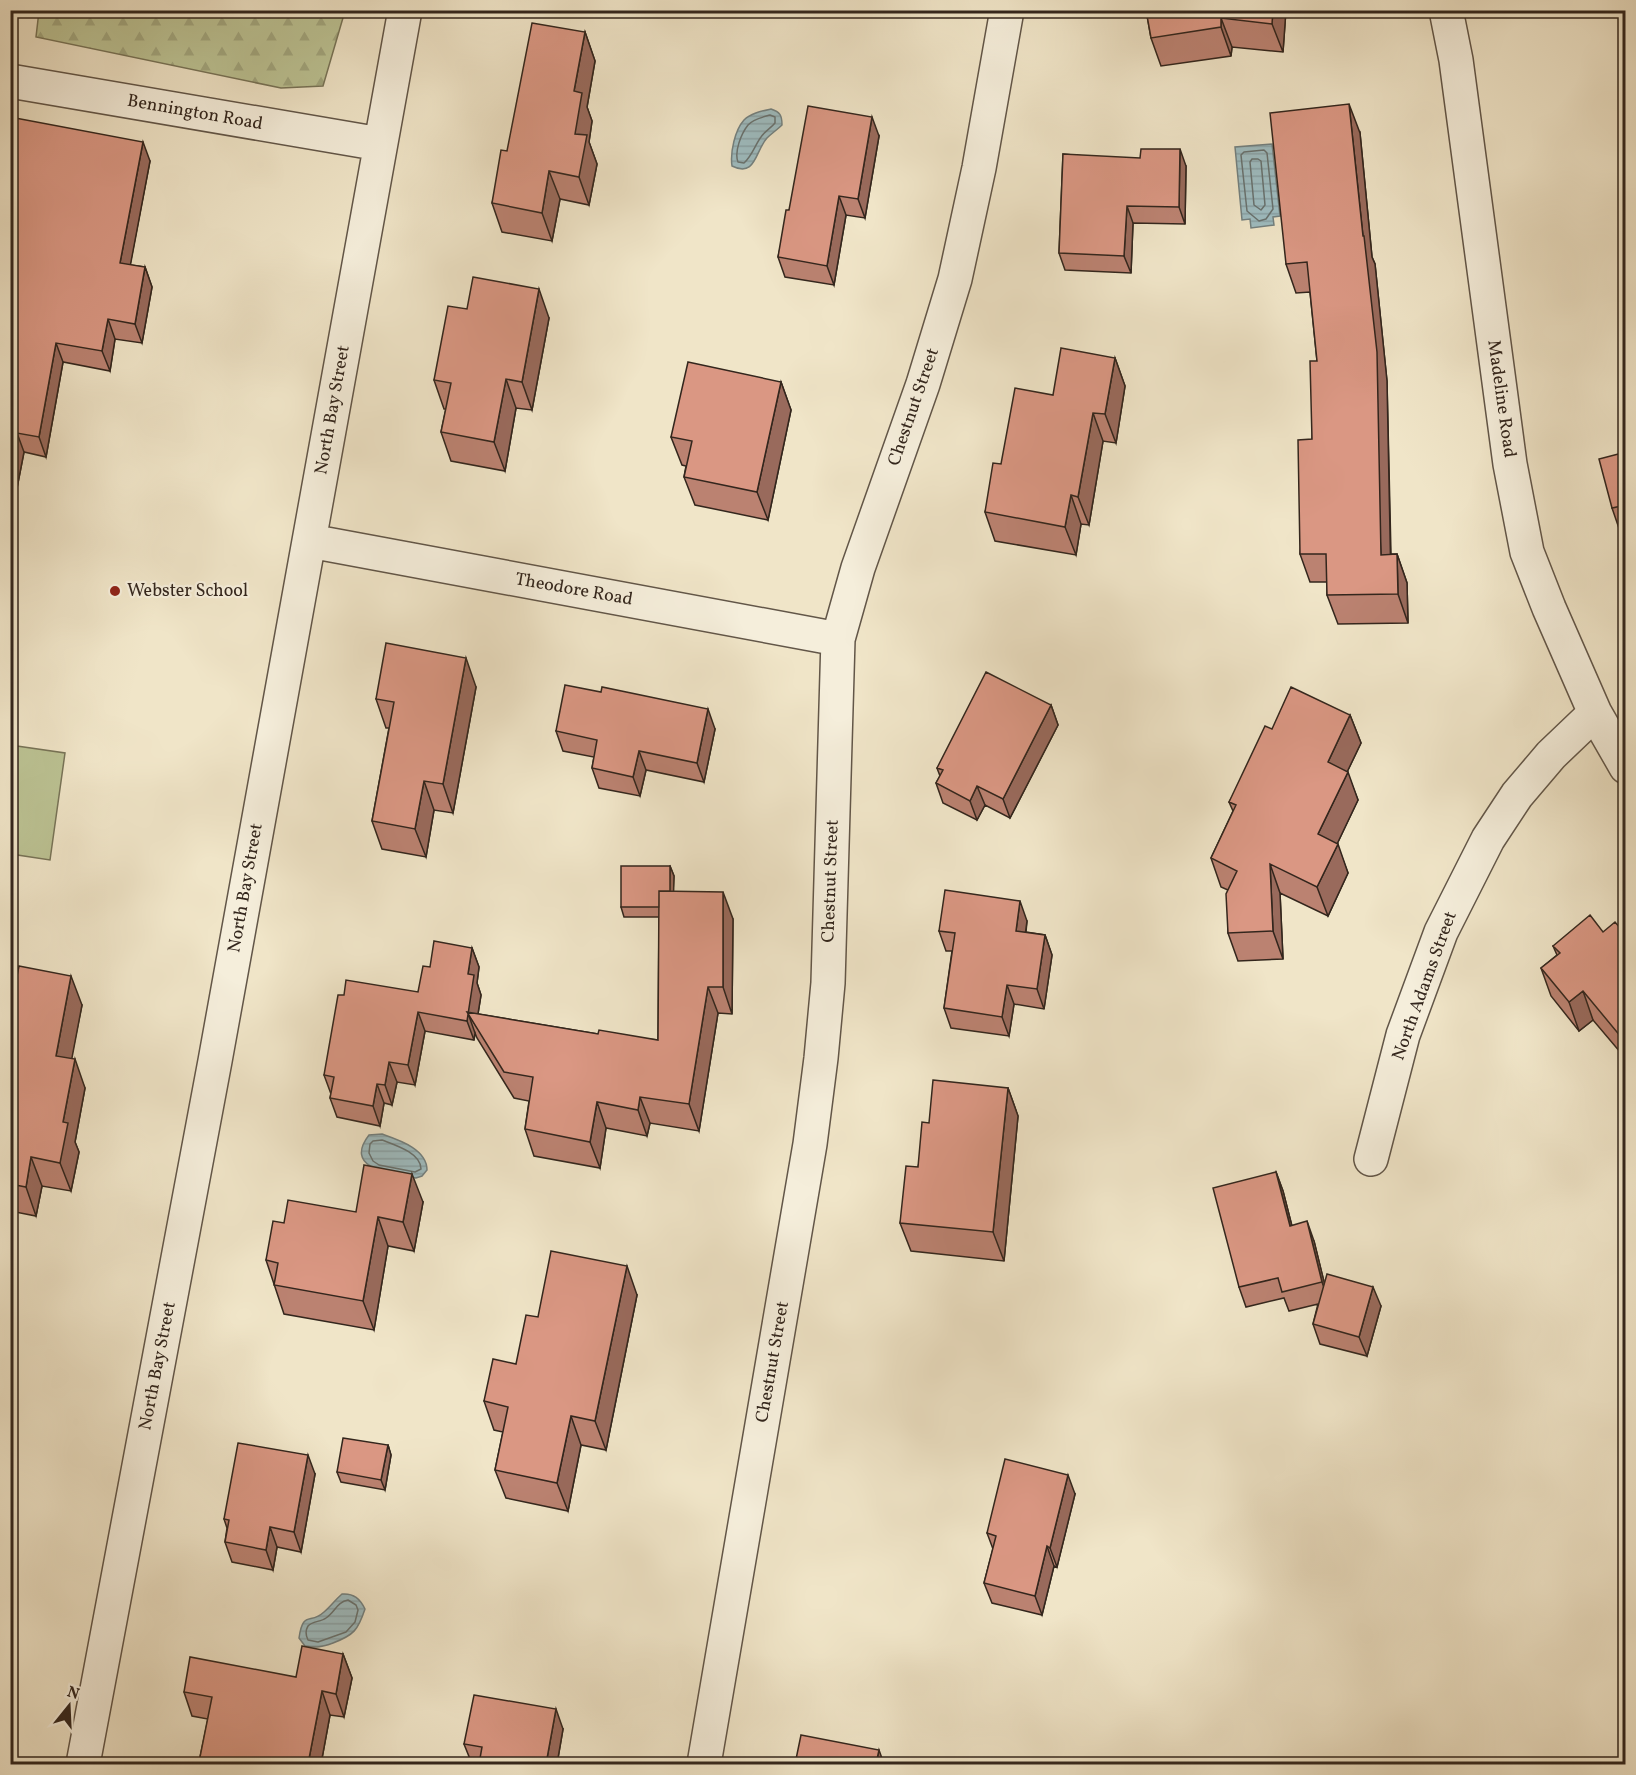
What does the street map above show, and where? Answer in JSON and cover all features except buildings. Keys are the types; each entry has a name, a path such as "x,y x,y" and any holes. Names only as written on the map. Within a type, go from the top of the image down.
{"street":[{"name":"North Bay Street","path":"84,1764 213,1073 405,10"},
{"name":"Chestnut Street","path":"704,1764 806,1167 822,1058 828,983 838,639 858,568 923,384 955,279 980,168 1007,10"},
{"name":"Madeline Road","path":"1446,10 1456,60 1510,464 1527,552 1553,619 1595,713 1626,767"},
{"name":"Bennington Road","path":"10,81 380,144"},
{"name":"Theodore Road","path":"310,542 838,639"},
{"name":"North Adams Street","path":"1371,1159 1403,1035 1441,932 1488,839 1517,795 1551,755 1595,713"}],"green space":[{"path":"39,10 345,11 323,86 281,88 36,37"},
{"path":"10,745 65,753 50,860 11,854"}],"water":[{"path":"771,109 780,114 782,125 763,143 750,166 740,169 732,166 734,142 741,124 750,116"},
{"path":"1272,144 1280,216 1273,217 1274,225 1251,228 1250,219 1242,220 1235,147"},
{"path":"382,1134 404,1142 422,1156 427,1170 422,1176 416,1178 396,1175 366,1163 362,1156 362,1147 369,1135"},
{"path":"342,1594 356,1597 365,1609 357,1627 351,1634 333,1643 319,1647 305,1646 299,1638 305,1621 319,1616"}],"place":[{"name":"Webster School","path":"115,591"}]}
